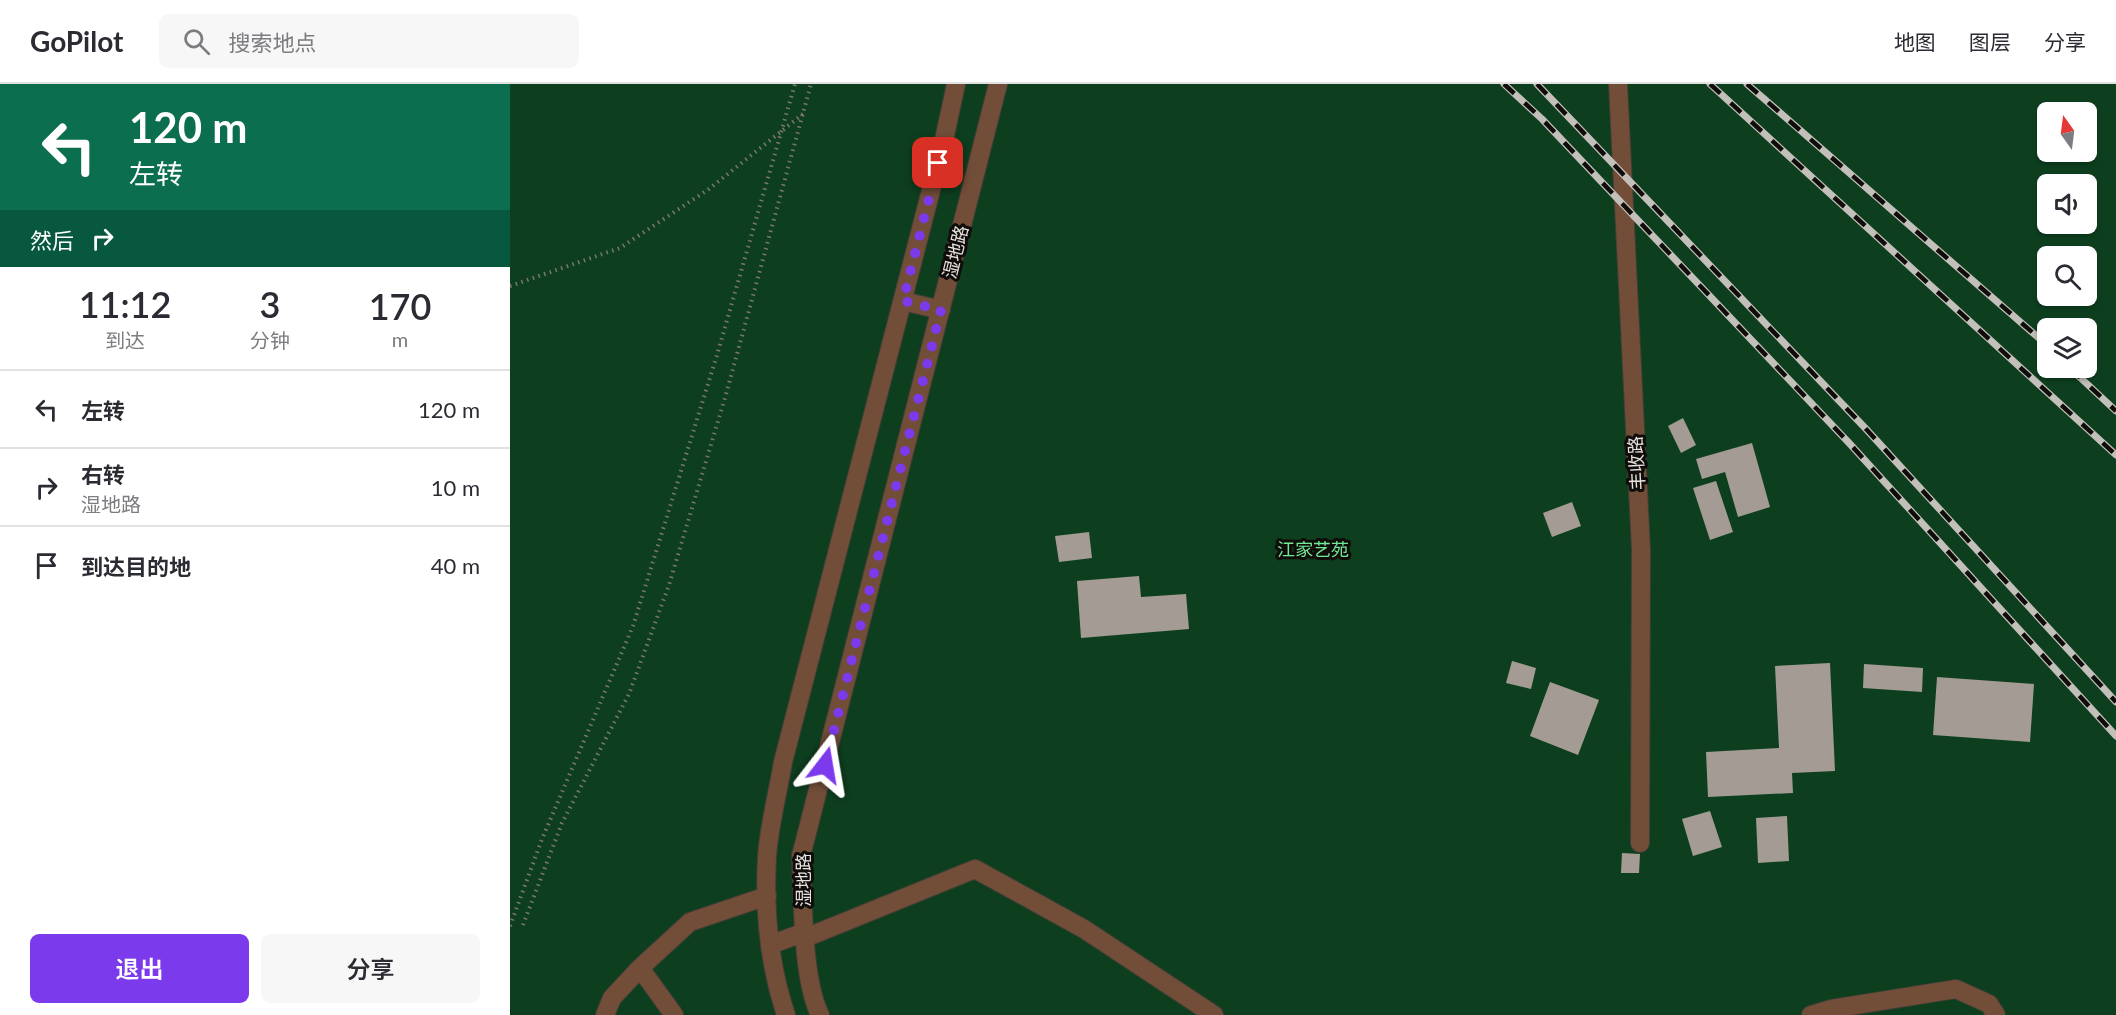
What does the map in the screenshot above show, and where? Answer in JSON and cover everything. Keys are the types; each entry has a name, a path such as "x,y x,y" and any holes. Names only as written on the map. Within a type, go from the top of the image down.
{"street":[{"name":"湿地路","path":"786,1015 779,994 770,945 767,896 767,855 783,762 903,301 956,84"},
{"name":"湿地路","path":"820,1015 814,1004 805,935 801,856 998,84"},
{"name":"丰收路","path":"1618,84 1641,550 1640,843"},
{"path":"903,301 941,310"},
{"path":"770,945 805,935 975,869 1084,929 1214,1015"},
{"path":"605,1015 612,998 640,968 690,922 767,896"},
{"path":"640,968 674,1015"},
{"path":"1811,1015 1831,1009 1956,989 1989,1004 1996,1015"}],"path":[{"path":"510,926 542,839 633,626 717,355 795,84"},
{"path":"522,925 562,823 629,694 669,585 726,398 811,84"},
{"path":"510,286 620,248 709,189 803,114"}],"green space":[{"name":"江家艺苑","path":"510,84 2116,84 2116,1015 510,1015"}],"building":[{"path":"1683,418 1696,445 1681,453 1668,426"},
{"path":"1752,443 1770,507 1738,517 1725,472 1702,479 1696,459"},
{"path":"1716,481 1733,532 1710,540 1693,488"},
{"path":"1572,502 1581,526 1552,537 1543,513"},
{"path":"1089,532 1092,558 1059,562 1055,536"},
{"path":"1139,576 1141,597 1186,594 1189,629 1081,638 1077,581"},
{"path":"1512,661 1536,668 1531,689 1506,683"},
{"path":"1830,663 1835,771 1792,773 1793,793 1708,797 1706,752 1779,748 1775,666"},
{"path":"1864,664 1923,668 1922,692 1863,688"},
{"path":"1937,677 2034,684 2030,742 1933,735"},
{"path":"1550,682 1599,700 1578,755 1530,736"},
{"path":"1710,811 1722,847 1693,856 1682,819"},
{"path":"1787,816 1789,861 1758,863 1756,818"},
{"path":"1622,853 1640,854 1639,873 1621,873"}],"railway":[{"path":"1504,84 1542,119 1850,444 2116,736"},
{"path":"1537,84 1867,430 2116,702"},
{"path":"1710,84 2116,455"},
{"path":"1747,84 2037,336"},
{"path":"2081,378 2116,411"}],"route":[{"path":"825,765 941,310 903,301 938,163"}]}
